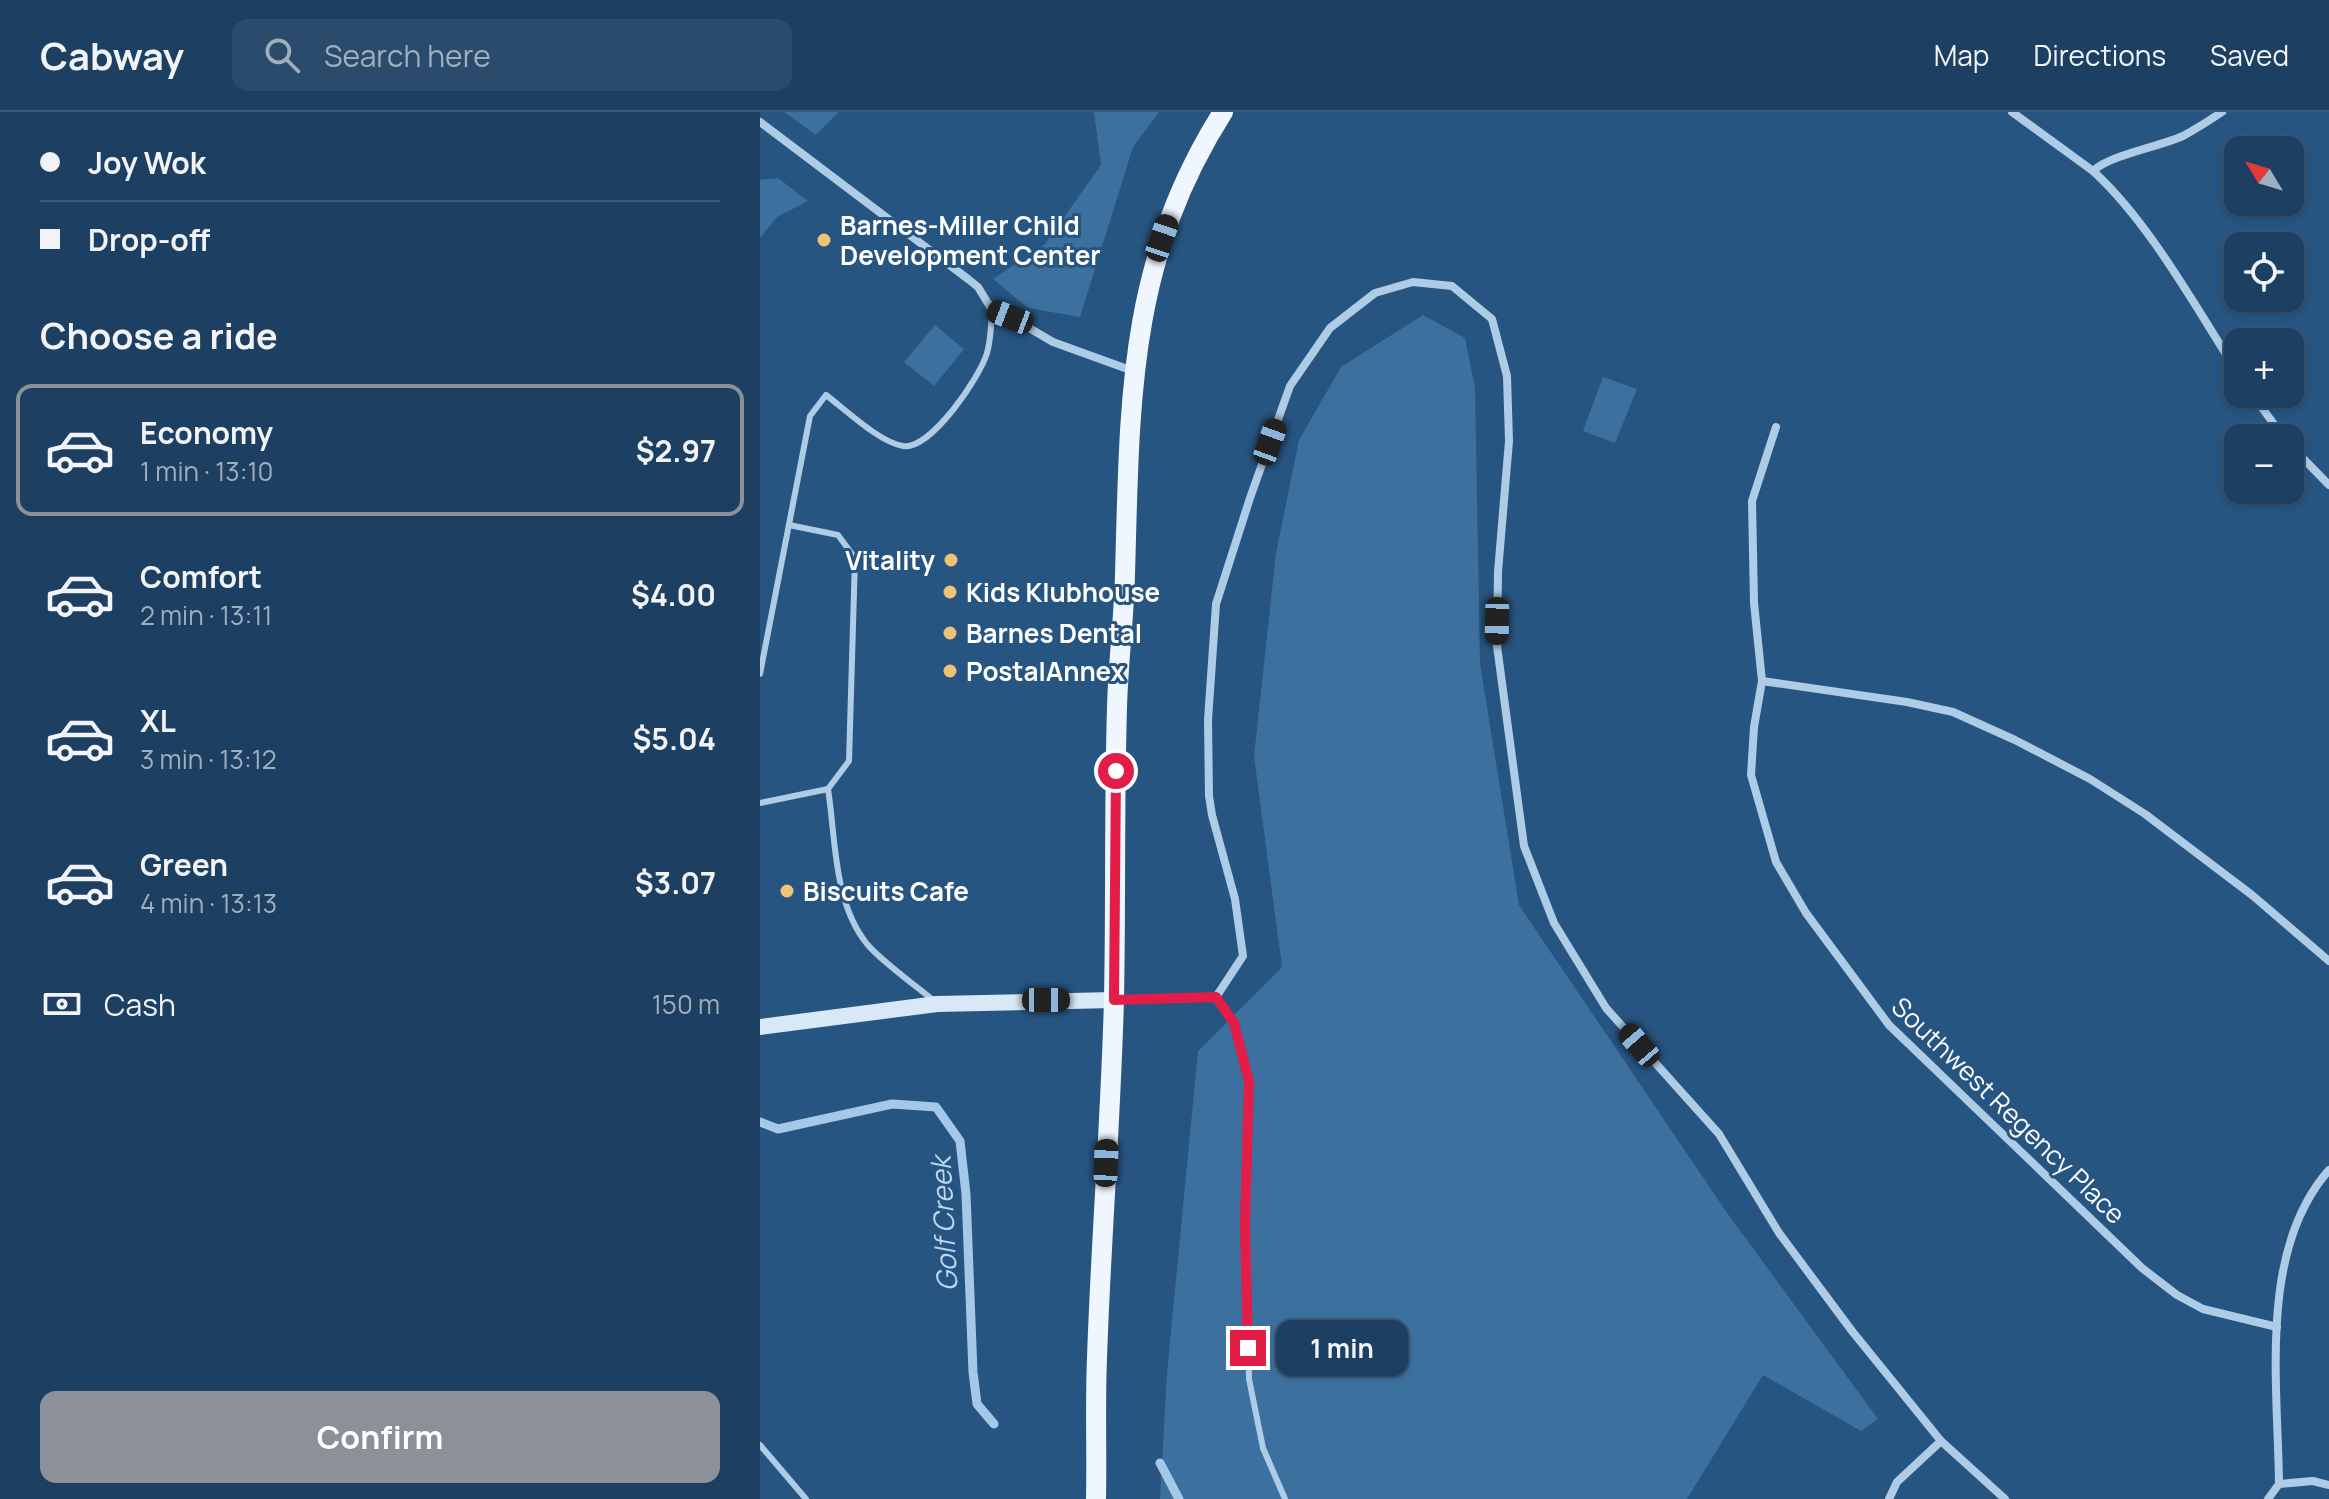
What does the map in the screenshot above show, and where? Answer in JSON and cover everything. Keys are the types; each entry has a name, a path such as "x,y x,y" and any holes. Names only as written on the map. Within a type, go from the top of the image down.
{"main road":[{"path":"1096,1499 1097,1360 1114,1000 1117,705 1134,372 1160,245 1203,143 1223,112"},
{"path":"760,1027 937,1004 1114,1000"}],"street":[{"path":"2012,112 2110,187 2158,251 2224,352"},
{"path":"2093,171 2103,162 2184,135 2222,112"},
{"path":"760,122 978,287 992,310 1053,342 1134,372"},
{"path":"1114,1000 1216,997 1243,956 1235,899 1209,796 1208,720 1216,604 1290,386 1330,328 1375,293 1413,282 1452,286 1492,319 1507,376 1509,441 1498,572 1497,646 1524,846 1554,923 1606,1008 1719,1134 1779,1233 1852,1331 1941,1441 2005,1499"},
{"name":"Southwest Regency Place","path":"1776,427 1752,501 1754,603 1762,681 1754,727 1751,775 1776,862 1806,913 1889,1025 2142,1268 2203,1309 2277,1327"},
{"path":"2304,459 2329,485"},
{"path":"1762,681 1907,702 1953,712 2015,740 2090,779 2145,814 2252,895 2329,961"},
{"path":"2268,1499 2279,1484 2277,1327 2290,1237 2319,1181 2329,1170"},
{"path":"1889,1499 1897,1482 1941,1441"},
{"path":"2279,1484 2313,1481 2329,1485"}],"lane":[{"path":"760,674 810,416 826,395 889,441 910,446 923,441 961,400 976,377 987,354 992,310"},
{"path":"760,803 828,789 849,761 855,558 838,535 789,525"},
{"path":"828,789 840,885 852,919 868,945 937,1004"},
{"path":"1216,997 1234,1023 1249,1081 1245,1225 1249,1379 1263,1448 1285,1499"},
{"path":"760,1445 806,1499"}],"shaded area":[{"path":"784,112 839,112 816,135"},
{"path":"1094,112 1159,112 1133,147 1080,317 1028,308 993,279 1045,244 1101,165"},
{"path":"778,178 808,201 777,217 760,238 760,180"},
{"path":"1423,315 1465,338 1475,388 1480,664 1519,905 1725,1210 1878,1419 1861,1431 1763,1375 1687,1499 1160,1499 1167,1373 1198,1051 1282,967 1254,756 1276,553 1299,440 1341,367"},
{"path":"935,325 964,349 934,386 904,362"},
{"path":"1603,377 1637,389 1615,443 1583,431"}],"waterway":[{"name":"Golf Creek","path":"760,1122 778,1129 892,1104 936,1107 960,1141 966,1194 973,1372 977,1404 994,1424"},
{"name":"Golf Creek","path":"1160,1463 1179,1499"}],"place":[{"name":"Barnes-Miller Child Development Center","path":"824,240"},
{"name":"Vitality","path":"951,560"},
{"name":"Kids Klubhouse","path":"950,592"},
{"name":"Barnes Dental","path":"950,633"},
{"name":"PostalAnnex","path":"950,671"},
{"name":"Biscuits Cafe","path":"787,891"}],"route":[{"path":"1116,771 1114,1000 1216,997 1234,1023 1249,1081 1245,1225 1248,1348"}]}
